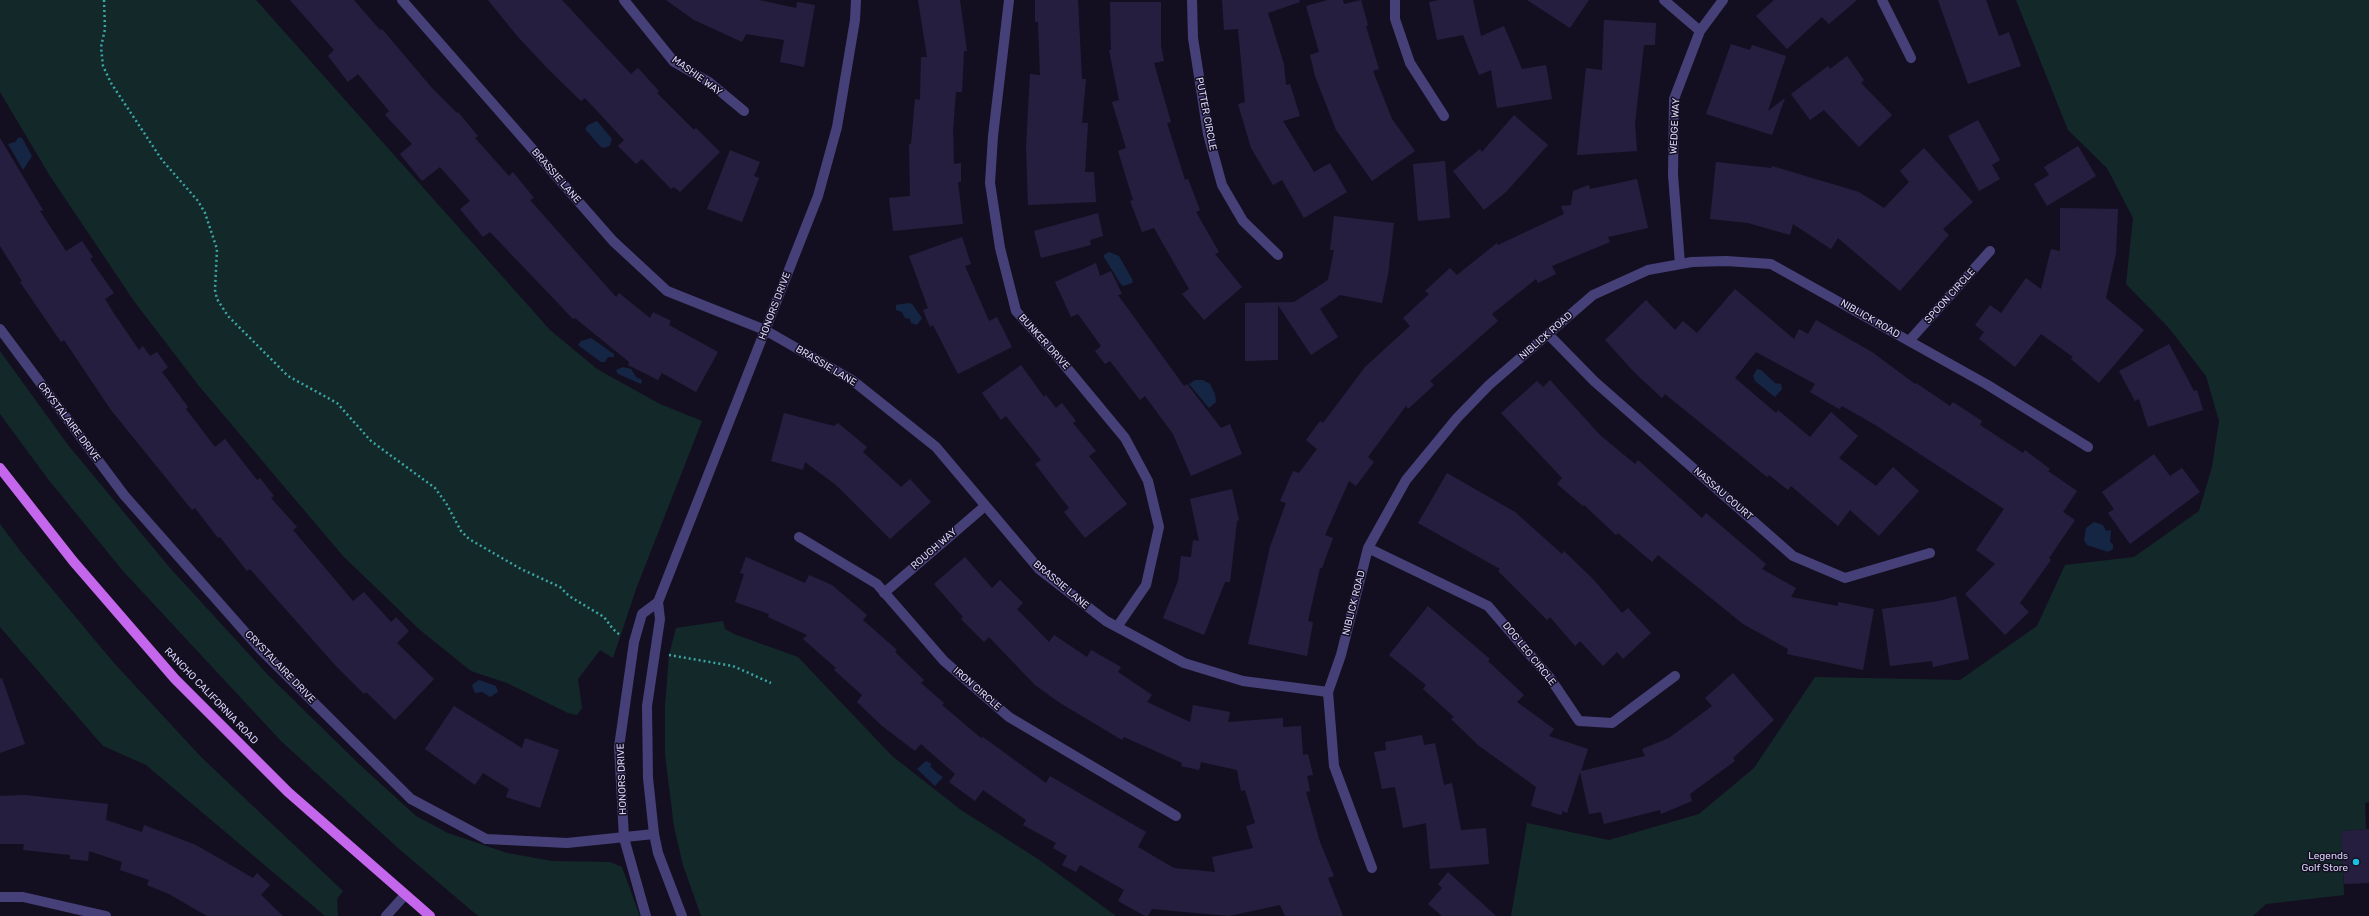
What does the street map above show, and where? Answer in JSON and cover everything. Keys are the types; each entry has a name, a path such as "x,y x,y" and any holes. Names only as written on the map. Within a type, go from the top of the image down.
{"main road":[{"name":"RANCHO CALIFORNIA ROAD","path":"0,468 73,561 175,679 288,792 430,916"}],"street":[{"name":"BRASSIE LANE","path":"402,0 613,241 667,291 765,330 852,380 936,447 984,506 1039,569 1117,627 1184,663 1243,681 1328,692"},
{"name":"MASHIE WAY","path":"624,0 674,62 709,82 744,111"},
{"name":"HONORS DRIVE","path":"682,916 658,853 654,834 648,778 647,706 660,619 658,602 818,196 837,127 855,20 856,0"},
{"name":"BUNKER DRIVE","path":"1009,0 993,136 990,183 1000,248 1016,311 1057,356 1125,438 1148,481 1159,527 1146,585 1117,627"},
{"name":"PUTTER CIRCLE","path":"1192,0 1193,38 1206,127 1222,185 1243,221 1278,254"},
{"path":"1395,0 1395,19 1410,63 1444,116"},
{"path":"1664,0 1700,31"},
{"name":"WEDGE WAY","path":"1680,264 1673,175 1674,99 1700,31 1723,0"},
{"path":"1882,0 1911,58"},
{"name":"SPOON CIRCLE","path":"1909,341 1990,251"},
{"name":"NIBLICK ROAD","path":"1372,868 1334,766 1328,692 1341,655 1368,548 1406,480 1457,418 1489,385 1593,295 1648,270 1680,264 1726,261 1771,264 1986,384 2088,447"},
{"name":"CRYSTALAIRE DRIVE","path":"0,329 124,495 260,649 411,799 486,839 567,843 654,834"},
{"name":"NASSAU COURT","path":"1548,334 1594,381 1793,556 1845,578 1930,553"},
{"name":"ROUGH WAY","path":"884,593 984,506"},
{"name":"IRON CIRCLE","path":"799,537 876,584 944,661 1009,717 1176,816"},
{"name":"DOG LEG CIRCLE","path":"1368,548 1488,606 1550,678 1579,721 1612,724 1675,676"},
{"name":"HONORS DRIVE","path":"646,916 624,838 619,747 634,642 642,614 658,602"},
{"path":"386,916 405,895"},
{"path":"0,897 23,897 106,916"}],"path":[{"path":"104,0 105,29 101,47 103,66 111,83 162,160 198,201 205,213 217,249 215,290 217,299 228,316 288,376 337,403 371,441 435,488 446,503 461,531 469,539 521,569 560,587"}],"green space":[{"path":"0,0 256,0 550,330 597,369 660,404 702,421 636,589 613,658 600,650 578,679 582,708 577,715 568,713 507,683 471,671 420,630 343,556 199,386 134,301 50,176 0,92"},
{"path":"2016,0 2369,0 2369,802 2365,803 2366,829 2342,831 2344,895 2266,904 2253,916 1511,916 1527,823 1609,840 1699,814 1754,768 1815,677 1960,680 2037,626 2065,565 2134,557 2199,511 2212,467 2219,421 2206,376 2169,328 2126,284 2133,218 2107,168 2068,130"},
{"path":"0,351 68,445 170,568 268,675 360,765 416,816 448,833 507,853 552,861 610,862 622,867 640,916 478,916 398,848 281,741 123,571 48,479 0,414"},
{"path":"0,524 21,552 114,663 201,757 343,891 337,899 338,916 325,916 146,765 103,746 0,627"},
{"path":"723,621 725,629 734,634 798,657 892,756 961,810 1038,859 1116,916 701,916 683,865 674,827 665,754 665,707 669,655 676,628"}],"water":[{"path":"597,121 612,139 610,145 607,147 603,148 599,145 585,129 588,125"},
{"path":"19,137 22,138 32,156 23,170 8,144 15,142"},
{"path":"1109,252 1119,256 1133,281 1132,283 1123,286 1120,283 1104,257 1104,255"},
{"path":"908,303 912,304 922,318 917,325 911,323 910,319 905,318 902,312 896,310 896,305"},
{"path":"591,338 614,354 614,357 608,357 605,362 601,362 578,345 581,341"},
{"path":"623,367 631,369 636,377 642,380 641,384 618,374 616,370"},
{"path":"1757,369 1761,370 1775,383 1781,384 1782,389 1775,397 1755,381 1753,376"},
{"path":"1195,380 1203,380 1210,384 1215,394 1216,402 1209,408 1189,384"},
{"path":"2094,522 2103,525 2106,531 2111,530 2110,542 2113,544 2113,549 2108,552 2087,545 2084,540 2086,528"},
{"path":"479,680 496,686 498,692 490,697 482,692 475,693 472,685"},
{"path":"926,761 932,764 930,766 943,777 935,786 917,769"}],"building":[{"path":"290,0 354,0 380,30 382,29 432,88 457,113 458,112 478,136 475,138 509,176 513,172 534,198 530,200 616,297 619,293 650,318 653,312 671,321 669,325 718,352 696,392 662,373 658,380 628,365 629,362 575,318 573,319 490,232 483,237 460,209 470,201 440,167 422,181 400,154 412,144 385,115 389,111 358,74 348,82 328,56 334,50"},
{"path":"488,0 562,0 631,74 638,68 659,91 657,93 694,130 696,128 720,152 680,192 674,187 671,189 642,159 636,164 618,146 624,140 585,98 581,101 550,71 518,37"},
{"path":"666,0 759,0 796,8 797,2 815,5 804,67 780,62 784,40 746,34 742,42 694,20"},
{"path":"918,0 960,0 967,51 964,51 962,92 956,92 953,130 954,164 961,163 961,182 958,182 963,224 893,231 889,198 910,196 909,144 911,144 915,99 920,100 921,57 927,57"},
{"path":"1035,0 1078,0 1082,79 1086,79 1082,123 1088,123 1085,172 1094,172 1096,202 1028,205 1026,147 1030,74 1040,75 1038,22 1035,22"},
{"path":"1222,0 1299,0 1300,2 1268,13 1284,64 1286,85 1290,84 1300,116 1283,121 1314,172 1330,163 1347,192 1304,218 1282,180 1273,185 1251,148 1238,104 1245,102 1238,29 1224,30"},
{"path":"1328,0 1343,0 1344,4 1361,0 1368,25 1366,26 1379,69 1373,71 1392,119 1415,151 1372,181 1336,130 1315,76 1310,55 1319,52 1306,6"},
{"path":"1439,0 1473,0 1481,36 1504,26 1522,69 1546,65 1552,99 1497,108 1491,70 1479,75 1463,35 1437,40 1429,2"},
{"path":"1527,0 1589,0 1570,28"},
{"path":"1774,0 1857,0 1829,24 1822,17 1787,49 1756,16"},
{"path":"1938,0 1986,0 1999,36 2009,32 2021,66 1968,84"},
{"path":"1110,2 1161,2 1161,46 1164,61 1154,63 1171,122 1167,123 1185,180 1188,179 1200,210 1196,212 1219,252 1215,254 1242,287 1204,320 1182,294 1189,289 1154,228 1142,232 1130,201 1133,200 1118,151 1126,148 1112,102 1119,100 1109,50 1111,50"},
{"path":"1604,20 1656,23 1655,45 1644,45 1635,123 1637,151 1577,155 1586,68 1602,70"},
{"path":"1731,44 1750,50 1752,45 1786,56 1768,111 1785,98 1772,135 1706,114"},
{"path":"1847,56 1864,80 1861,83 1892,115 1859,147 1824,110 1810,120 1791,94 1828,66 1830,69"},
{"path":"1514,115 1548,145 1506,192 1484,210 1453,171 1480,149 1482,152"},
{"path":"1978,120 2000,160 1992,165 2000,179 1979,191 1948,136"},
{"path":"0,138 43,210 40,211 66,251 82,241 93,257 90,259 114,293 105,299 113,312 139,350 143,346 150,356 157,352 168,367 162,372 188,407 186,409 215,447 225,439 257,480 260,478 274,496 271,498 297,527 293,530 353,601 364,592 391,622 396,617 409,631 397,643 434,679 395,720 366,692 364,694 335,665 250,569 247,571 220,537 218,538 195,508 192,510 111,410 64,340 61,342 20,282 22,281 0,246"},
{"path":"2078,146 2096,176 2047,206 2034,184 2049,175 2044,167"},
{"path":"1924,148 1973,202 1943,229 1949,235 1900,291 1838,238 1831,249 1793,224 1790,235 1748,223 1710,219 1716,162 1771,168 1772,166 1859,192 1884,208 1909,182 1900,171"},
{"path":"730,150 760,162 754,176 759,178 742,222 707,209"},
{"path":"1445,161 1450,218 1418,221 1413,164"},
{"path":"1637,179 1648,228 1608,237 1610,242 1552,266 1556,274 1538,283 1536,279 1492,314 1498,321 1430,381 1434,385 1408,409 1406,406 1368,457 1374,462 1356,486 1349,481 1325,535 1333,538 1322,568 1320,568 1308,621 1313,622 1307,656 1248,644 1270,547 1286,503 1280,501 1293,471 1299,473 1317,449 1306,440 1320,421 1323,423 1365,367 1410,326 1403,318 1429,294 1425,291 1450,268 1457,275 1497,243 1498,245 1564,214 1561,206 1571,205 1573,191 1589,185 1590,189"},
{"path":"2060,208 2118,209 2116,253 2106,298 2144,330 2099,383 2071,359 2073,357 2041,334 2015,367 1979,339 1984,332 1975,325 1990,305 2001,313 2026,278 2041,289 2051,249 2060,251"},
{"path":"1098,213 1103,236 1090,240 1091,245 1041,258 1034,231"},
{"path":"1334,216 1394,223 1388,275 1382,303 1340,295 1320,309 1338,337 1311,355 1278,305 1278,360 1245,361 1245,303 1294,302 1328,280 1334,250 1330,250"},
{"path":"962,237 971,264 965,266 989,321 997,317 1012,347 958,374 933,325 930,327 923,310 928,308 909,256"},
{"path":"1096,263 1100,276 1111,271 1122,294 1118,295 1184,386 1187,384 1221,428 1230,424 1242,454 1191,476 1173,434 1145,396 1140,400 1110,361 1105,364 1095,351 1101,346 1078,314 1071,317 1055,282"},
{"path":"1735,289 1794,339 1799,329 1808,334 1816,320 1872,352 1915,384 1916,383 1950,406 1953,402 1982,421 1980,425 2023,453 2025,450 2050,469 2048,471 2077,491 2063,512 2075,520 2049,558 2051,560 2020,603 2029,612 2005,635 1965,594 1995,564 1976,550 2004,509 1877,426 1842,406 1839,409 1810,392 1815,384 1756,352 1735,378 1776,413 1778,410 1810,437 1831,412 1858,436 1839,458 1876,486 1893,467 1919,491 1879,536 1850,510 1838,526 1791,486 1788,490 1769,475 1767,477 1665,394 1662,398 1635,373 1605,340 1646,300 1675,330 1683,321 1697,333"},
{"path":"2169,344 2194,391 2197,390 2203,410 2148,427 2139,399 2135,401 2119,371"},
{"path":"1021,365 1044,397 1046,395 1056,408 1062,403 1076,421 1073,423 1096,451 1089,456 1127,504 1085,538 1064,512 1069,508 1035,464 1041,460 1006,416 1001,420 982,393"},
{"path":"1550,380 1600,435 1635,464 1638,460 1702,518 1706,513 1766,564 1762,569 1796,588 1791,597 1838,606 1838,602 1874,609 1863,670 1787,654 1788,649 1743,624 1658,555 1652,562 1618,533 1616,535 1584,505 1583,506 1557,484 1562,478 1501,413 1537,381 1543,387"},
{"path":"784,413 834,426 838,423 867,447 863,452 901,487 910,479 931,502 890,539 836,485 805,462 803,470 771,461"},
{"path":"2154,454 2170,476 2182,468 2200,492 2130,544 2108,513 2114,509 2102,492"},
{"path":"1447,473 1515,512 1562,554 1564,551 1593,579 1622,613 1628,608 1651,633 1623,659 1617,652 1603,666 1580,641 1575,646 1550,617 1547,620 1498,571 1500,569 1418,523"},
{"path":"1232,489 1239,520 1237,521 1230,582 1225,582 1204,635 1163,618 1178,581 1181,556 1191,557 1193,540 1199,541 1190,499"},
{"path":"746,557 805,583 809,575 832,585 867,615 863,620 897,650 895,652 924,680 921,683 944,703 942,705 981,738 983,737 1046,783 1050,776 1146,832 1138,847 1174,868 1215,872 1212,857 1253,848 1246,826 1255,823 1245,790 1241,791 1237,770 1201,762 1199,770 1181,766 1182,763 1124,737 1122,740 1060,703 1035,685 989,637 984,642 961,619 963,617 934,584 965,557 992,588 1000,580 1023,603 1017,609 1049,642 1054,635 1087,657 1091,650 1121,667 1118,672 1152,695 1147,702 1190,722 1193,705 1230,712 1228,722 1283,718 1283,727 1301,726 1303,755 1308,754 1313,775 1307,776 1310,791 1306,792 1320,842 1334,876 1328,878 1343,916 1285,916 1280,905 1229,916 1152,909 1148,916 1145,916 1118,901 1124,890 1080,865 1076,872 1062,865 1067,856 1053,848 1056,843 1023,825 1026,820 983,790 975,801 949,782 955,774 921,744 915,751 881,725 857,702 862,695 834,670 836,668 803,639 807,635 768,617 769,614 735,602 744,574 740,573"},
{"path":"1956,596 1969,659 1933,667 1932,661 1890,666 1882,609 1939,601"},
{"path":"1428,606 1490,659 1488,661 1524,695 1517,702 1554,729 1549,736 1588,749 1581,771 1645,756 1642,749 1669,738 1712,706 1705,698 1733,673 1774,720 1733,758 1735,761 1690,794 1692,801 1661,814 1660,810 1604,824 1601,812 1589,814 1580,772 1567,813 1563,811 1561,815 1531,806 1536,787 1478,745 1451,719 1454,717 1423,689 1426,685 1389,655"},
{"path":"2,678 25,744 0,753 0,679"},
{"path":"454,706 522,748 525,738 559,750 540,808 506,797 509,789 483,773 475,785 425,749"},
{"path":"1422,735 1424,745 1435,743 1444,785 1452,783 1461,830 1486,828 1489,864 1430,869 1426,823 1403,828 1395,787 1382,789 1374,752 1386,750 1385,742"},
{"path":"25,795 108,804 106,820 142,832 144,825 196,845 253,878 257,873 270,885 261,895 283,916 207,916 169,894 147,885 149,880 120,870 122,862 89,851 88,861 70,859 70,855 23,850 24,844 0,844 0,796"},
{"path":"2369,829 2369,883 2344,884 2341,831"},
{"path":"1448,872 1496,916 1442,916 1428,904 1442,888 1438,884"}],"place":[{"name":"Legends Golf Store","path":"2356,862"}]}
